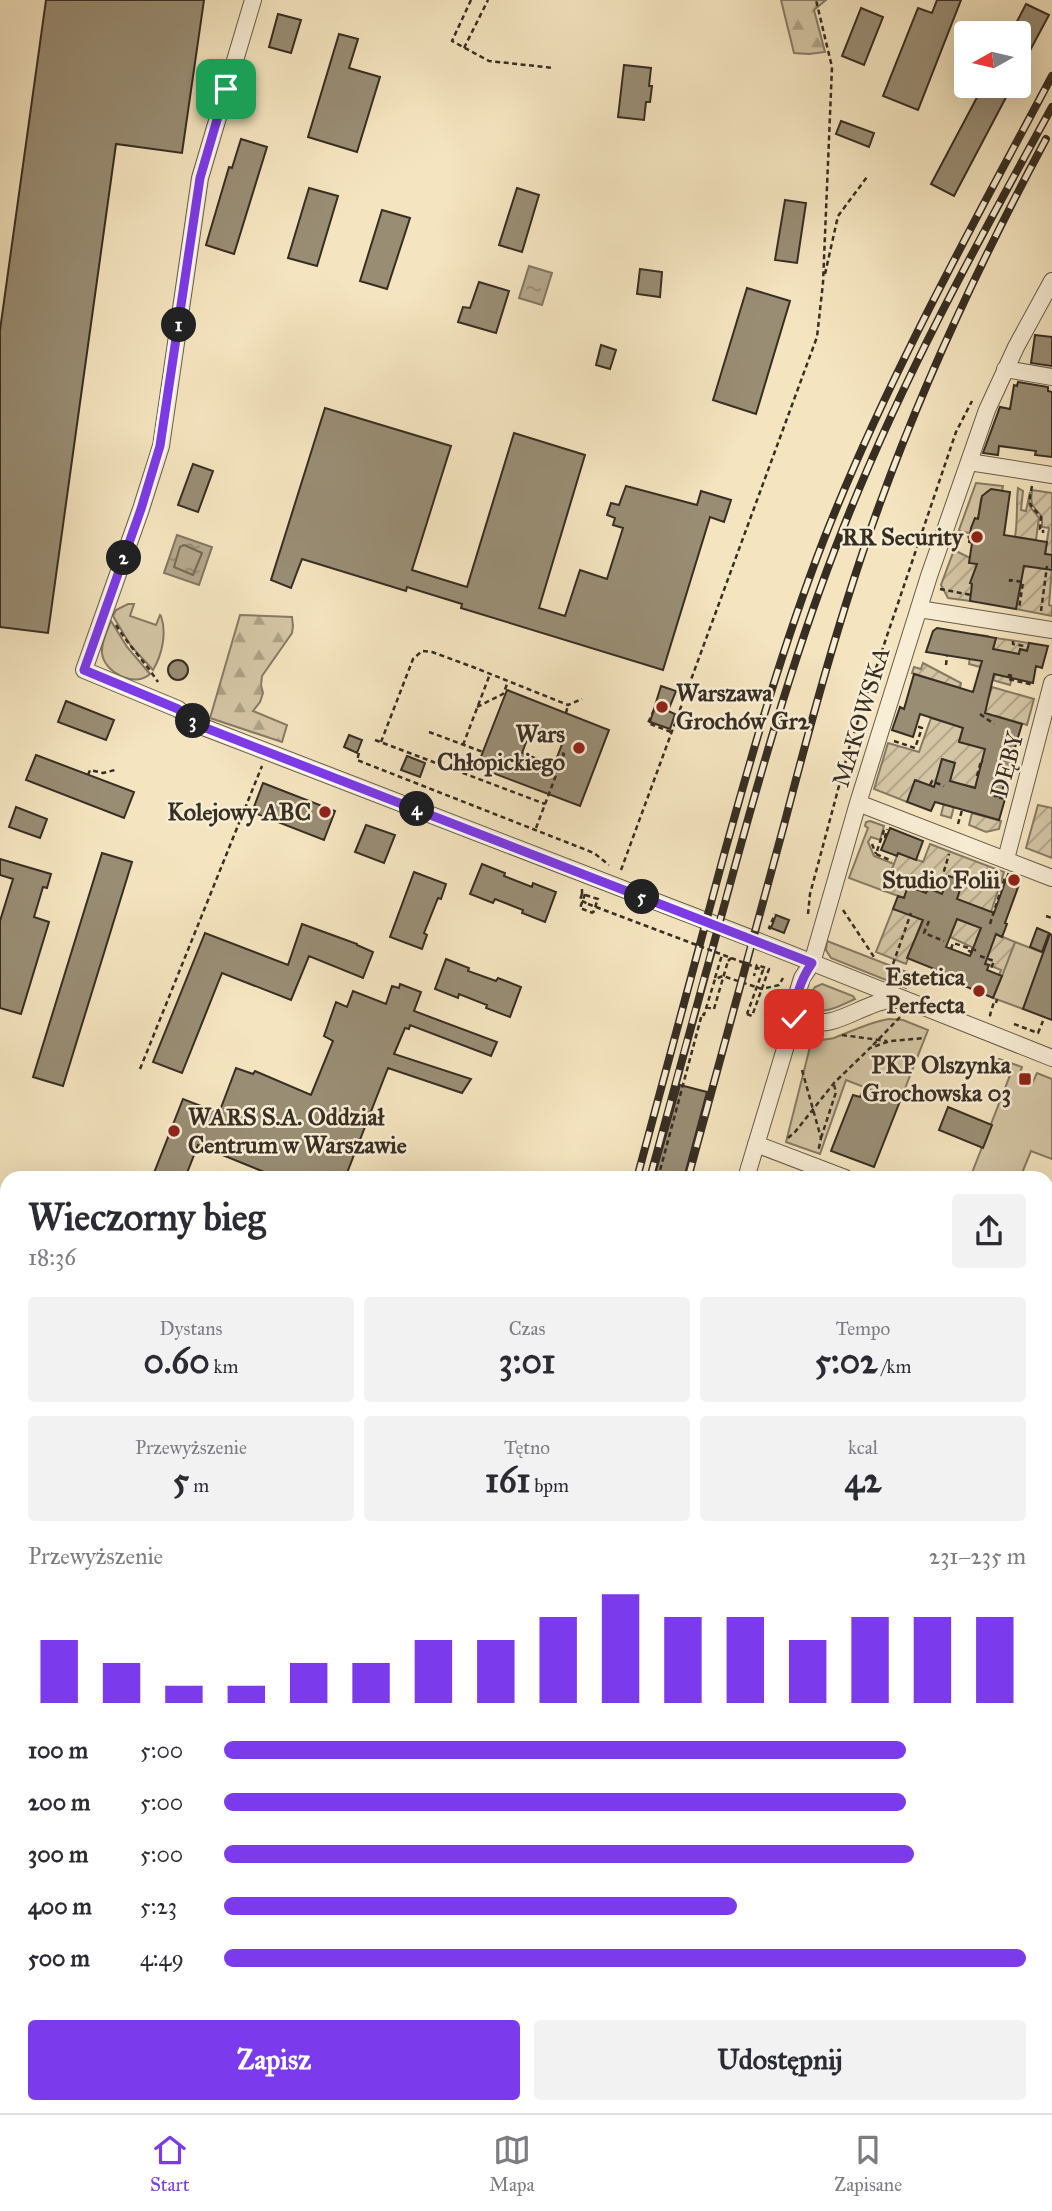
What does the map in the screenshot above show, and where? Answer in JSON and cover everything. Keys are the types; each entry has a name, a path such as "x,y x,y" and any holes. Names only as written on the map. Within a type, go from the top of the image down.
{"street":[{"path":"253,0 200,178 160,446 141,509 84,670 178,709 198,725 812,963 903,1009 1052,1058"},
{"name":"MAKOWSKA","path":"748,1171 794,1019 795,1000 802,978 812,963 858,803 969,462 1005,369 1052,282"},
{"path":"1005,369 1052,377"},
{"path":"969,462 1052,475"},
{"path":"919,609 1052,630"},
{"name":"DĘBY","path":"1006,866 1045,685"},
{"path":"858,803 1006,866 1052,878"},
{"path":"795,1000 809,1020 820,1023 843,1017 881,1001 891,1000 903,1009"},
{"path":"756,1144 827,1171"}],"path":[{"path":"471,0 452,41 489,61 554,68"},
{"path":"464,48 488,0"},
{"path":"620,873 817,337 823,283 832,67 816,0"},
{"path":"823,283 838,216 867,177"},
{"path":"824,243 832,244"},
{"path":"1032,490 1029,504 1041,517 1040,529 1043,529 1043,533"},
{"path":"963,537 970,537"},
{"path":"1041,614 1047,566"},
{"path":"1010,582 1010,579 1023,582 1019,610"},
{"path":"1044,587 1051,588"},
{"path":"943,589 971,595"},
{"path":"105,612 158,682"},
{"path":"1013,640 1013,644 1024,648"},
{"path":"381,742 413,659 426,651 568,705 582,699"},
{"path":"946,665 947,655"},
{"path":"463,744 490,674"},
{"path":"1012,676 1009,675 1008,680 1045,685"},
{"path":"477,707 503,694 508,682"},
{"path":"565,713 568,705"},
{"path":"654,710 648,723 671,732"},
{"path":"980,714 993,723"},
{"path":"889,740 915,747 922,727 916,726"},
{"path":"429,732 482,752"},
{"path":"375,740 545,804"},
{"path":"536,829 564,754 559,752"},
{"path":"359,753 357,760 594,853 611,867"},
{"path":"977,776 981,761 983,762"},
{"path":"140,1069 260,768 268,763"},
{"path":"88,775 90,770 103,773 115,770"},
{"path":"930,785 932,781 944,786"},
{"path":"994,796 1004,796"},
{"path":"959,821 962,810"},
{"path":"876,855 886,827"},
{"path":"872,844 876,855 892,861"},
{"path":"939,888 950,852"},
{"path":"989,924 1006,866"},
{"path":"582,894 580,900 588,904 595,906 756,968 763,970 747,1014 752,1016 769,969 757,965 754,976 756,968"},
{"path":"591,897 598,899 593,913 580,908 585,894 598,899 595,906"},
{"path":"838,904 874,957"},
{"path":"893,964 911,913"},
{"path":"771,929 775,914"},
{"path":"1046,916 1052,918"},
{"path":"929,921 924,933 944,941"},
{"path":"936,944 938,939"},
{"path":"951,949 953,943 975,950 974,953 969,951 967,955"},
{"path":"660,1171 702,1014 704,1015 722,955"},
{"path":"980,956 994,961 990,971"},
{"path":"706,1007 714,1009 731,958"},
{"path":"986,964 988,959"},
{"path":"946,984 950,973"},
{"path":"715,979 723,976 762,989 779,985 783,978"},
{"path":"996,1002 990,1015 1002,1020"},
{"path":"782,1143 796,1132 834,1083 879,1040 903,1009"},
{"path":"1014,1024 1038,1033 1043,1021"},
{"path":"834,1034 890,1041 925,1038"},
{"path":"870,1048 890,1041"},
{"path":"802,1070 821,1139"},
{"path":"817,1155 836,1092 834,1083"}],"green space":[{"path":"781,0 826,0 814,10 825,52 794,53"},
{"path":"976,483 1003,486 1002,491 988,491 985,494 971,533 961,532 959,530"},
{"path":"1018,488 1023,491 1021,510 1026,511 1030,492 1029,504 1039,518 1036,540 1015,537"},
{"path":"1032,490 1052,493 1052,555 1045,554 1049,528 1042,527 1042,517 1032,503"},
{"path":"954,550 970,558 1052,567 1049,605 1052,606 1052,616 1016,609 1021,584 973,584 970,601 948,598 941,585"},
{"path":"134,604 130,616 156,625 161,616 163,644 153,670 131,646 113,616 116,610"},
{"path":"240,615 292,617 292,633 262,676 263,693 253,711 287,725 282,742 210,718"},
{"path":"111,621 127,647 150,674 144,678 129,679 108,667 102,649"},
{"path":"973,634 988,636 984,656 993,649 996,638 1029,643 1027,650 1020,649 1010,685 978,676 994,678 995,674 969,664"},
{"path":"923,663 961,683 960,688 912,673 914,667 921,669"},
{"path":"992,687 1034,699 1027,725 996,716 978,788 960,784 951,818 941,815 954,763 942,759 938,774 939,789 915,780 907,802 874,789 888,743 919,752 931,718 963,727 973,692 989,696"},
{"path":"1038,805 1052,808 1052,858 1026,848"},
{"path":"972,813 1001,821 999,829 986,832 969,825"},
{"path":"866,822 884,826 880,840 871,837 868,842 874,856 894,864 884,891 849,878 868,828 865,826"},
{"path":"930,844 1004,872 991,912 978,907 976,913 908,886 904,898 884,891 898,853 923,862"},
{"path":"893,909 924,916 906,964 876,952"},
{"path":"957,919 981,928 976,940 978,950 950,937"},
{"path":"996,934 1015,942 1002,976 999,975 1001,970 982,962"},
{"path":"827,941 912,974 906,988 831,958 826,950"},
{"path":"1015,942 1044,953 1023,1009 993,998"},
{"path":"822,984 855,999 828,1010 816,1008 810,995 815,987"},
{"path":"889,1019 903,1020 928,1030 900,1101 846,1080 820,1154 786,1142 811,1043"},
{"path":"999,1059 1022,1067 1018,1079 1032,1084 1037,1073 1052,1079 1052,1159 1031,1151 1023,1171 973,1171 1012,1070 998,1064"}],"water":[{"path":"529,266 552,273 542,305 519,298"},
{"path":"177,535 212,547 199,585 164,573"}],"building":[{"path":"46,0 204,0 182,153 116,144 48,633 0,627 0,330"},
{"path":"937,0 961,0 918,110 883,96 918,8 932,13"},
{"path":"1026,4 1049,15 1031,49 1031,21 1017,21"},
{"path":"861,8 883,17 864,65 842,56"},
{"path":"278,14 301,20 291,53 269,47"},
{"path":"339,34 358,39 349,68 380,77 357,152 308,137"},
{"path":"624,65 651,68 650,102 646,102 644,120 618,117"},
{"path":"977,98 1006,98 954,196 931,184"},
{"path":"841,121 874,133 869,147 836,134"},
{"path":"241,139 267,147 234,254 206,245 229,167 232,168"},
{"path":"309,188 338,196 317,266 288,258"},
{"path":"517,188 539,195 522,252 499,245"},
{"path":"785,200 806,203 797,263 775,260"},
{"path":"382,210 410,218 387,289 360,281"},
{"path":"640,269 662,272 660,297 637,294"},
{"path":"479,282 509,291 496,333 458,322 463,307 470,308"},
{"path":"747,288 790,301 756,414 713,400"},
{"path":"1035,335 1052,337 1052,366 1031,363"},
{"path":"601,345 616,350 610,369 596,365"},
{"path":"1018,382 1048,387 1048,391 1052,392 1052,457 1035,455 1036,451 999,446 998,455 983,453 1000,407 1010,409 1014,385 1017,386"},
{"path":"325,408 451,446 412,570 467,587 514,433 585,455 539,608 565,616 580,570 607,579 623,528 613,525 615,518 607,515 611,503 619,505 626,486 697,505 701,491 731,500 724,522 710,517 663,670 461,608 462,604 407,587 406,591 302,559 291,588 271,580"},
{"path":"193,464 213,471 198,512 178,505"},
{"path":"991,489 1010,492 1004,535 1047,542 1045,554 1052,555 1052,570 1024,566 1016,609 970,601 970,583 977,564 969,563 971,528 975,518 978,519 982,496"},
{"path":"937,628 996,638 993,649 1019,654 1020,649 1027,651 1029,643 1048,646 1042,668 1036,666 1033,683 994,674 985,713 1022,724 1000,798 1005,799 999,820 935,802 931,811 907,802 915,780 934,787 942,759 955,763 950,781 975,788 985,749 959,742 963,728 920,714 913,737 892,730 900,707 904,709 914,674 973,692 982,661 926,652 933,631"},
{"path":"178,660 185,663 188,670 185,677 178,680 171,677 168,670 171,663"},
{"name":"Warszawa Grochów Gr2","path":"661,686 676,691 668,711 675,714 670,729 650,722"},
{"path":"507,690 609,730 580,806 477,767","holes":["532,727 564,739 554,765 522,753"]},
{"path":"66,701 114,720 106,740 58,722"},
{"path":"349,735 362,740 357,753 344,747"},
{"path":"36,755 134,792 124,818 26,780"},
{"path":"407,756 425,763 420,777 401,770"},
{"path":"263,783 335,811 324,840 252,812"},
{"path":"16,807 47,819 40,838 9,827"},
{"path":"366,825 395,835 384,863 355,852"},
{"path":"890,828 923,841 916,860 881,850"},
{"path":"102,853 132,862 63,1086 33,1077"},
{"path":"0,859 51,874 47,888 43,887 34,917 49,922 21,1014 0,1008 0,921 13,879 0,875"},
{"path":"482,864 532,887 533,883 556,892 545,922 495,899 493,903 470,894"},
{"path":"414,872 446,884 424,933 427,935 422,949 390,937"},
{"path":"1008,874 1021,879 1002,937 996,934 985,964 989,965 987,970 1002,976 993,998 936,974 937,970 907,958 923,920 893,909 898,896 904,898 908,886 926,893 928,888 942,894 949,876 963,881 957,899 994,913","holes":["957,919 981,928 970,956 946,947"]},
{"path":"776,915 789,920 784,933 771,928"},
{"path":"302,924 373,952 363,978 309,956 291,1000 222,973 182,1073 153,1062 205,933 288,965"},
{"path":"1037,928 1049,933 1042,952 1030,947"},
{"path":"1050,934 1052,935 1052,1020 1023,1009"},
{"path":"446,959 469,968 468,971 521,987 510,1017 459,994 458,998 435,989"},
{"path":"400,984 421,992 414,1011 497,1042 491,1056 410,1025 409,1029 405,1028 394,1054 471,1079 462,1093 388,1068 348,1171 262,1171 198,1145 188,1171 155,1171 183,1099 219,1113 236,1068 253,1074 255,1071 311,1095 333,1041 324,1036 336,1002 347,1007 353,991 386,1004 392,986 399,988"},
{"path":"680,1085 707,1092 686,1171 656,1171"},
{"path":"864,1087 900,1101 874,1167 831,1151 853,1095 860,1097"},
{"path":"948,1107 992,1125 983,1148 939,1130"}],"railway":[{"path":"639,1171 757,740 795,619 824,539 902,362 1052,76"},
{"path":"652,1171 759,781 797,655 826,572 865,476 914,368 967,263 1052,107"},
{"path":"690,1171 816,704 865,545 935,365 999,229 1046,139"}],"place":[{"name":"RR Security","path":"977,537"},
{"name":"Warszawa Grochów Gr2","path":"662,707"},
{"name":"Wars Chłopickiego","path":"579,748"},
{"name":"Kolejowy ABC","path":"325,812"},
{"name":"Studio Folii","path":"1014,880"},
{"name":"Estetica Perfecta","path":"979,991"},
{"name":"PKP Olszynka Grochowska 03","path":"1025,1079"},
{"name":"WARS S.A. Oddział Centrum w Warszawie","path":"174,1131"}],"route":[{"path":"226,89 200,178 160,446 151,480 84,670 178,709 198,725 812,963 797,991 794,1019"}]}
